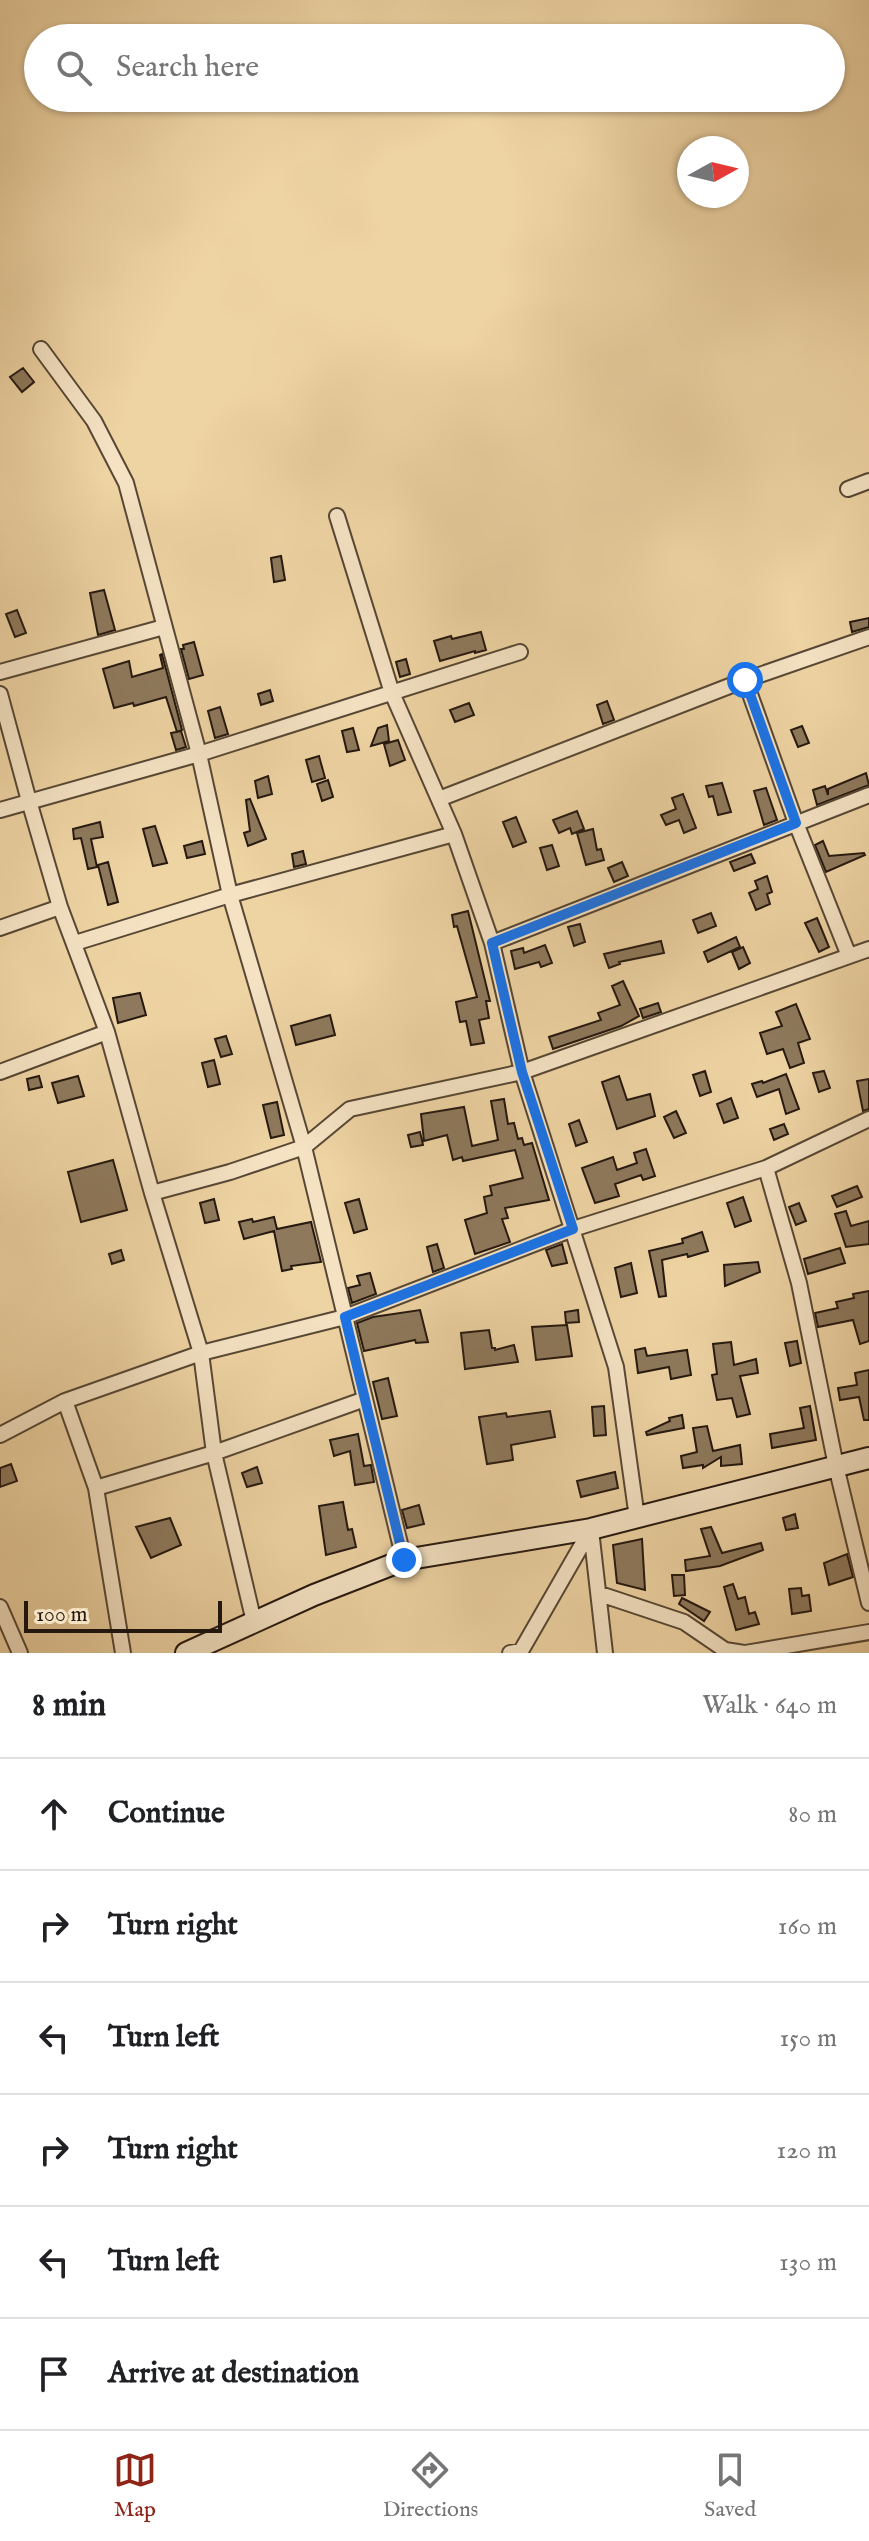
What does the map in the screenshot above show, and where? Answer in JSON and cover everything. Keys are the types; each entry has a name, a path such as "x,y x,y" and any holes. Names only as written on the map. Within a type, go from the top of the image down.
{"main road":[{"path":"186,1653 314,1595 404,1560 591,1529 869,1458"}],"street":[{"path":"41,349 94,421 126,483 199,754 230,895 304,1147 404,1560"},
{"path":"848,489 869,481"},
{"path":"337,516 392,693 454,834 492,943 522,1072 616,1367 637,1518"},
{"path":"0,672 164,627"},
{"path":"439,799 745,680 869,637"},
{"path":"0,810 199,754 520,652"},
{"path":"745,680 796,823 849,956"},
{"path":"0,694 60,907 107,1032 201,1353 214,1453 254,1622"},
{"path":"492,943 869,795"},
{"path":"75,943 230,895 454,834"},
{"path":"0,928 60,907"},
{"path":"152,1193 230,1172 304,1147 350,1109 522,1072 869,949"},
{"path":"0,1072 107,1032"},
{"path":"0,1435 65,1401 201,1353 345,1317 573,1229 766,1168 869,1119"},
{"path":"766,1168 799,1283 836,1466 869,1603"},
{"path":"96,1488 214,1453 365,1399"},
{"path":"65,1401 96,1488 123,1653"},
{"path":"591,1529 605,1653"},
{"path":"517,1652 591,1529"},
{"path":"600,1594 684,1622 725,1650 744,1653 869,1632"},
{"path":"0,1607 20,1653"}],"building":[{"path":"23,368 34,382 22,392 10,377"},
{"path":"281,556 285,580 274,582 271,558"},
{"path":"104,590 115,630 98,635 90,593"},
{"path":"17,610 26,633 15,637 6,614"},
{"path":"869,618 869,627 852,632 850,622"},
{"path":"481,632 486,650 440,661 434,641"},
{"path":"194,642 203,675 189,679 181,649 184,649 183,645"},
{"path":"162,654 182,730 177,732 166,697 114,708 103,669 129,661 132,677 163,668"},
{"path":"406,659 410,674 400,677 396,662"},
{"path":"270,690 273,701 261,705 258,694"},
{"path":"607,701 614,720 603,724 597,705"},
{"path":"469,703 474,715 455,722 450,710"},
{"path":"220,707 228,734 215,738 208,711"},
{"path":"387,725 389,741 371,746 378,728"},
{"path":"802,726 809,743 798,747 791,730"},
{"path":"353,728 359,750 347,752 342,731"},
{"path":"181,731 186,747 176,750 171,733"},
{"path":"398,740 405,760 390,766 384,744"},
{"path":"319,756 325,778 312,782 306,760"},
{"path":"866,773 869,785 817,805 813,790 825,786 828,795 828,789"},
{"path":"268,776 272,794 258,798 255,781"},
{"path":"328,780 333,797 322,801 317,784"},
{"path":"722,783 731,812 718,815 713,796 709,797 706,786"},
{"path":"766,788 777,820 764,825 754,791"},
{"path":"683,794 696,828 684,833 679,820 666,825 661,815 676,809 672,798"},
{"path":"250,799 266,839 248,846 244,833 250,831 246,800"},
{"path":"577,811 584,829 572,834 570,828 559,833 553,820"},
{"path":"516,817 526,842 513,847 503,822"},
{"path":"100,822 103,837 91,839 97,867 88,869 81,838 74,839 73,829"},
{"path":"155,826 167,863 153,866 143,829"},
{"path":"593,829 597,850 601,849 604,860 586,865 577,833"},
{"path":"202,841 205,854 187,858 184,846"},
{"path":"823,841 829,856 865,855 826,872 815,845"},
{"path":"552,845 559,866 547,870 540,848"},
{"path":"303,851 306,864 294,867 292,854"},
{"path":"751,854 755,863 734,871 730,862"},
{"path":"108,862 118,902 108,905 98,865"},
{"path":"622,862 628,876 614,882 608,868"},
{"path":"767,876 772,892 767,894 770,904 756,910 749,893 758,889 755,881"},
{"path":"468,911 490,1001 486,1001 489,1018 479,1020 484,1043 471,1045 466,1021 460,1022 456,1002 477,997 452,915"},
{"path":"711,913 716,926 698,933 693,920"},
{"path":"817,918 829,947 819,952 805,923"},
{"path":"580,924 585,942 574,946 568,927"},
{"path":"736,937 740,947 708,962 704,952"},
{"path":"661,941 664,953 619,962 609,968 604,954"},
{"path":"545,945 552,963 541,967 539,962 515,969 511,951 523,948 524,953"},
{"path":"743,947 750,963 739,969 732,952"},
{"path":"623,981 639,1016 621,1026 553,1049 549,1037 601,1020 598,1013 620,1005 612,986"},
{"path":"140,993 146,1015 118,1023 113,998"},
{"path":"658,1003 661,1012 643,1018 640,1009"},
{"path":"796,1004 810,1039 798,1043 804,1063 790,1068 783,1049 767,1054 760,1033 782,1026 776,1012"},
{"path":"330,1015 335,1035 296,1045 291,1026"},
{"path":"226,1036 232,1054 221,1057 215,1039"},
{"path":"214,1060 220,1084 208,1087 202,1063"},
{"path":"705,1071 711,1092 700,1096 693,1075"},
{"path":"824,1071 830,1088 819,1092 813,1073"},
{"path":"786,1074 799,1109 786,1114 779,1089 757,1097 752,1084"},
{"path":"39,1076 42,1087 29,1090 27,1079"},
{"path":"78,1076 84,1096 58,1103 52,1083"},
{"path":"619,1076 627,1100 650,1094 655,1116 617,1129 602,1082"},
{"path":"869,1079 869,1109 863,1111 857,1081"},
{"path":"731,1098 738,1118 724,1123 717,1104"},
{"path":"504,1099 508,1124 514,1123 518,1139 522,1138 524,1145 532,1143 549,1200 505,1208 508,1218 502,1219 510,1242 475,1254 465,1220 487,1213 484,1197 492,1195 490,1186 523,1178 515,1150 463,1161 462,1157 453,1160 447,1135 424,1141 421,1114 464,1107 472,1146 498,1140 491,1101"},
{"path":"277,1102 284,1135 271,1138 263,1105"},
{"path":"676,1111 686,1133 674,1138 664,1117"},
{"path":"579,1120 587,1142 576,1146 569,1124"},
{"path":"784,1124 788,1134 774,1140 770,1129"},
{"path":"420,1132 423,1145 411,1147 408,1135"},
{"path":"646,1149 655,1176 643,1180 641,1175 615,1184 619,1196 595,1203 582,1168 613,1157 617,1170 637,1163 634,1153"},
{"path":"113,1160 127,1210 81,1222 68,1172"},
{"path":"857,1186 862,1197 837,1207 832,1196"},
{"path":"743,1197 751,1221 735,1227 727,1203"},
{"path":"214,1199 219,1220 205,1223 200,1203"},
{"path":"359,1199 367,1229 354,1233 345,1203"},
{"path":"799,1203 806,1221 796,1225 789,1207"},
{"path":"846,1211 851,1226 869,1221 869,1244 846,1247 835,1214"},
{"path":"274,1217 277,1229 311,1222 321,1262 291,1266 292,1269 282,1271 274,1231 244,1239 239,1222"},
{"path":"702,1232 708,1251 662,1260 666,1296 659,1297 649,1251 683,1243 682,1239"},
{"path":"437,1244 444,1268 433,1272 427,1247"},
{"path":"562,1244 567,1263 552,1266 546,1250"},
{"path":"840,1248 845,1263 808,1274 804,1259"},
{"path":"121,1250 124,1260 112,1264 109,1254"},
{"path":"758,1262 760,1272 725,1286 724,1265"},
{"path":"631,1263 637,1293 621,1297 615,1268"},
{"path":"370,1273 376,1294 352,1303 348,1288 360,1285 357,1276"},
{"path":"869,1291 869,1341 860,1344 853,1320 818,1327 815,1313 838,1308 836,1302"},
{"path":"420,1310 428,1342 416,1343 415,1340 364,1351 357,1323 373,1317"},
{"path":"578,1310 579,1322 566,1323 565,1312"},
{"path":"567,1325 572,1356 536,1360 532,1327"},
{"path":"489,1330 492,1348 514,1345 518,1362 465,1369 461,1333"},
{"path":"797,1341 801,1363 790,1366 785,1343"},
{"path":"731,1342 734,1365 756,1359 758,1373 740,1376 750,1414 737,1417 732,1398 717,1400 712,1375 717,1374 713,1344"},
{"path":"645,1348 647,1356 687,1350 691,1375 671,1379 669,1367 638,1373 635,1350"},
{"path":"869,1370 869,1420 864,1420 859,1397 840,1400 838,1388 857,1385 855,1373"},
{"path":"388,1378 397,1416 382,1419 373,1382"},
{"path":"604,1406 606,1435 594,1436 592,1407"},
{"path":"810,1406 816,1440 772,1448 770,1434 804,1428 800,1408"},
{"path":"550,1411 555,1437 511,1445 513,1460 487,1464 479,1417"},
{"path":"682,1415 684,1428 647,1435 646,1432 670,1421 669,1418"},
{"path":"707,1426 713,1451 740,1445 742,1464 721,1466 721,1457 703,1468 703,1465 683,1468 681,1456 697,1452 693,1428"},
{"path":"358,1434 364,1466 371,1465 374,1482 355,1485 350,1451 334,1456 330,1440"},
{"path":"11,1464 17,1481 0,1487 0,1468"},
{"path":"257,1467 262,1483 247,1487 242,1473"},
{"path":"615,1472 618,1488 581,1497 577,1481"},
{"path":"343,1502 348,1530 352,1529 356,1547 326,1555 319,1506"},
{"path":"419,1505 424,1524 407,1528 402,1510"},
{"path":"795,1514 798,1528 786,1530 783,1518"},
{"path":"170,1518 181,1545 151,1558 136,1527"},
{"path":"711,1527 722,1553 761,1543 763,1550 720,1566 686,1571 685,1560 710,1556 701,1529"},
{"path":"642,1539 645,1590 617,1583 613,1545"},
{"path":"847,1554 853,1577 829,1585 824,1563"},
{"path":"672,1575 684,1575 685,1595 674,1596"},
{"path":"733,1584 738,1599 745,1597 749,1614 755,1612 759,1624 736,1630 724,1587"},
{"path":"801,1588 802,1596 809,1595 811,1611 792,1614 789,1589"},
{"path":"682,1598 710,1612 704,1621 679,1604"}],"route":[{"path":"404,1560 345,1317 573,1229 522,1072 492,943 796,823 745,680"}]}
